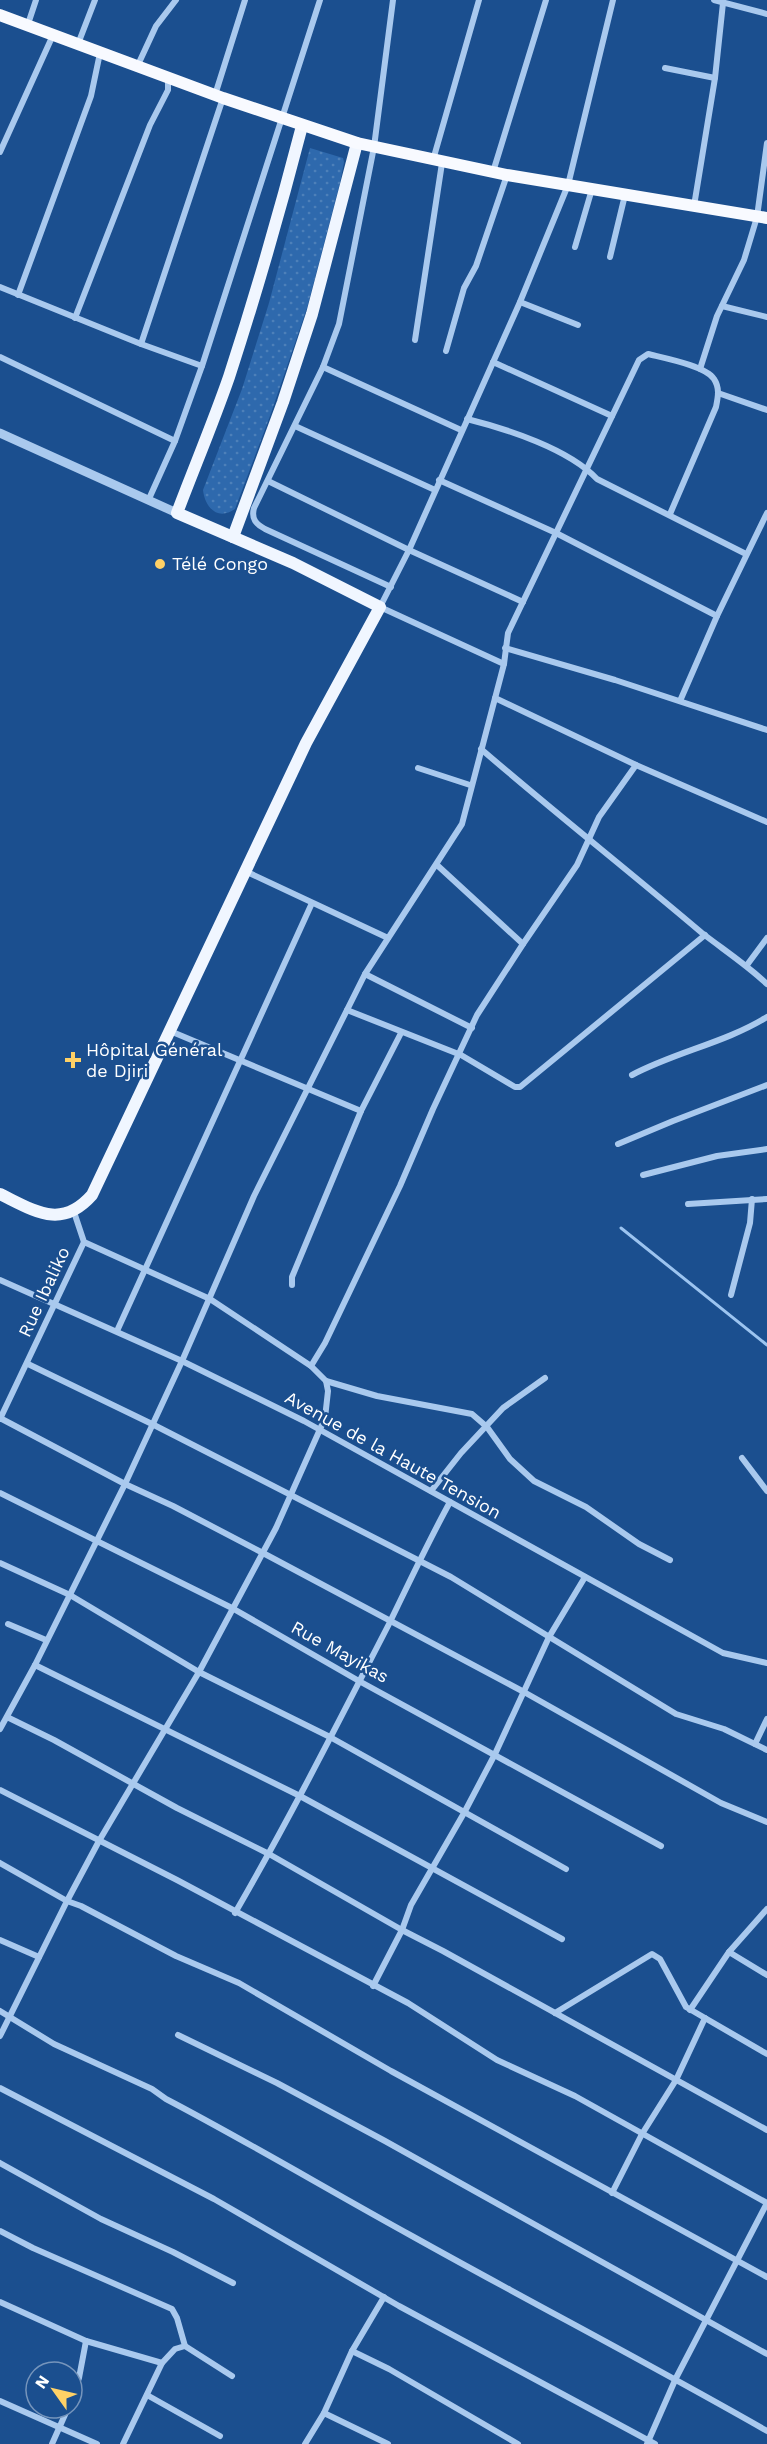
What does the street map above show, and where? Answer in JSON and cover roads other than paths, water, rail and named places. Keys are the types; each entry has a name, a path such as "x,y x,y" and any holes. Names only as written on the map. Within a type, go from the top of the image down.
{"highway":[{"path":"0,15 283,120 357,143 437,162 507,175 762,217"}],"main road":[{"path":"0,1194 42,1214 64,1215 74,1212 92,1196 306,743 380,607 327,578 177,513 244,331 302,126"},
{"path":"234,537 312,314 357,143"}],"street":[{"path":"28,24 36,0"},
{"path":"78,44 95,0"},
{"path":"137,67 156,26 176,0"},
{"path":"141,345 219,97 244,0"},
{"path":"148,501 175,441 202,366 320,0"},
{"path":"391,586 259,525 254,519 253,512 323,367 344,305 374,147 393,0"},
{"path":"415,340 437,162 479,0"},
{"path":"493,172 546,0"},
{"path":"504,664 380,607 409,550 520,302 568,185 613,0"},
{"path":"714,0 740,4 767,14"},
{"path":"694,206 715,78 723,3"},
{"path":"0,152 53,35"},
{"path":"18,295 91,96 100,53"},
{"path":"665,68 715,78"},
{"path":"75,318 150,125 168,90 168,78"},
{"path":"700,369 722,306 762,217 767,143"},
{"path":"446,351 464,288 476,266 507,175"},
{"path":"575,247 592,189"},
{"path":"610,257 625,195"},
{"path":"0,287 141,345 202,366"},
{"path":"520,302 578,326"},
{"path":"722,306 767,317"},
{"path":"0,1729 35,1665 125,1484 210,1299 254,1196 346,1010 365,974 462,824 470,785 504,664 508,633 639,360 648,354 700,369 714,379 718,393 716,406 670,514"},
{"path":"0,357 175,441"},
{"path":"493,362 612,416"},
{"path":"323,367 461,430"},
{"path":"718,393 767,410"},
{"path":"467,419 504,428 587,468 597,479 746,554"},
{"path":"295,426 435,490"},
{"path":"0,433 177,513"},
{"path":"440,480 556,533 717,616"},
{"path":"268,481 409,550 523,602"},
{"path":"680,701 717,616 767,513"},
{"path":"505,648 767,730"},
{"path":"495,698 636,765 767,822"},
{"path":"481,749 705,935 747,965 767,984"},
{"path":"311,1366 346,1299 400,1186 433,1109 485,1003 577,865 599,818 636,765"},
{"path":"418,768 470,785"},
{"path":"437,865 523,944"},
{"path":"245,871 388,938"},
{"path":"117,1331 242,1061 312,903"},
{"path":"346,1010 460,1054 514,1087 520,1087 705,935"},
{"path":"747,965 767,938"},
{"path":"365,974 472,1028"},
{"path":"632,1075 648,1066 686,1053 767,1017"},
{"path":"169,1031 361,1111"},
{"path":"292,1285 292,1277 361,1111 401,1033"},
{"path":"618,1144 767,1085"},
{"path":"643,1175 717,1155 767,1149"},
{"path":"731,1295 750,1223 752,1198"},
{"path":"688,1204 767,1198"},
{"path":"74,1212 84,1242 143,1271 210,1299 311,1366 326,1381 377,1396 465,1411 479,1419 487,1426 510,1459 534,1482 586,1507 639,1544 670,1560"},
{"name":"Rue Ibaliko","path":"0,1419 84,1242"},
{"name":"Avenue de la Haute Tension","path":"0,1280 182,1360 320,1431 723,1653 767,1663"},
{"path":"28,1364 152,1424 451,1577 676,1714 724,1729 767,1750"},
{"path":"431,1491 461,1453 503,1408 545,1378"},
{"path":"0,2036 99,1841 199,1672 291,1497 320,1431 327,1406 326,1381"},
{"path":"0,1419 125,1484 173,1506 524,1692 721,1803 767,1822"},
{"path":"742,1458 767,1491"},
{"name":"Rue Mayikas","path":"0,1493 232,1608 359,1681 661,1846"},
{"path":"235,1913 300,1796 450,1502"},
{"path":"0,1563 70,1595 199,1672 330,1737 566,1869"},
{"path":"373,1986 402,1930 411,1905 495,1754 549,1637 585,1577"},
{"path":"8,1624 46,1640"},
{"path":"35,1665 300,1796 562,1939"},
{"path":"0,1709 177,1808 269,1854 402,1930 767,2130"},
{"path":"755,1744 767,1719"},
{"path":"0,1790 408,2003 497,2060 575,2096 767,2203 676,2378 648,2442"},
{"path":"0,1863 67,1901 177,1956 239,1983 392,2071 767,2277"},
{"path":"690,2010 729,1952 767,1909"},
{"path":"0,1940 39,1957"},
{"path":"729,1952 767,1975"},
{"path":"555,2013 652,1954 660,1959 683,2002 690,2010 767,2054"},
{"path":"0,2011 54,2044 152,2089 166,2099 264,2151 412,2236 676,2378 767,2431"},
{"path":"612,2193 642,2134 676,2079 705,2018"},
{"path":"178,2035 277,2083 385,2140 767,2354"},
{"path":"0,2088 214,2199 384,2297 648,2442 656,2444"},
{"path":"0,2163 101,2219 233,2283"},
{"path":"0,2231 172,2309 185,2346 232,2376"},
{"path":"305,2444 324,2413 352,2351 384,2297"},
{"path":"0,2302 86,2341 162,2363"},
{"path":"82,2360 86,2341"},
{"path":"123,2444 162,2363 175,2349 185,2346"},
{"path":"352,2351 389,2369 518,2444"},
{"path":"147,2395 220,2436"},
{"path":"0,2401 61,2426 97,2444"},
{"path":"324,2413 388,2444"},
{"path":"52,2444 63,2420"}],"waterway":[{"path":"621,1228 767,1345"}],"place":[{"name":"Télé Congo","path":"160,564"},
{"name":"Hôpital Général de Djiri","path":"73,1060"}]}
